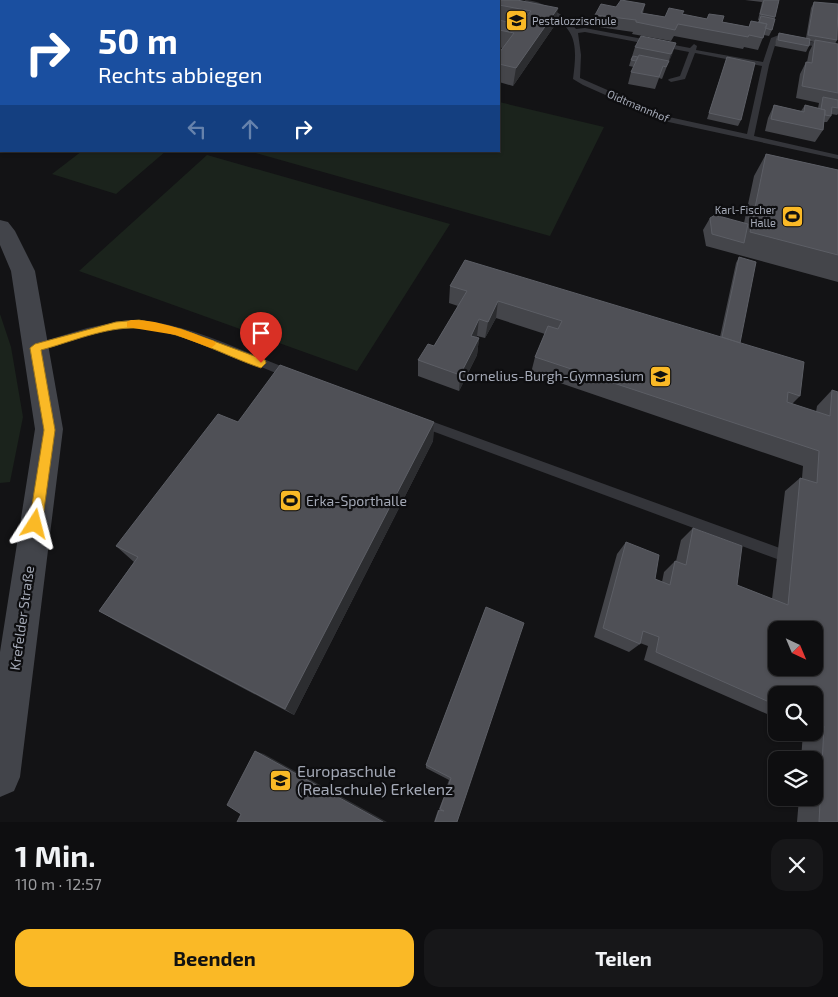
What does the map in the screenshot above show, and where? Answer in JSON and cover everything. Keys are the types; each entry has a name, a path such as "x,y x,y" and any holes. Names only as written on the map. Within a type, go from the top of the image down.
{"main road":[{"name":"Krefelder Straße","path":"0,227 7,236 23,271 49,430 0,777"}],"lane":[{"path":"527,0 552,13 574,30 585,30 693,51"},
{"name":"Oidtmannhof","path":"574,30 576,38 576,79 668,120 838,157"},
{"path":"750,138 766,62 774,38 838,49"},
{"path":"671,80 683,78 694,46 766,62"},
{"path":"35,348 116,325 139,324 178,332 300,378"},
{"path":"407,418 777,553"}],"shaded area":[{"path":"500,102 604,127 550,236 252,152 500,152"},
{"path":"81,152 165,152 116,194 52,174"},
{"path":"207,155 450,224 357,371 79,271"},
{"path":"0,314 11,347 23,417 10,482 0,483"}],"building":[{"path":"500,0 517,0 558,8 516,68 500,64 500,52 514,33 500,30 500,20 520,25 531,11 500,5"},
{"path":"621,0 645,4 641,13 665,17 669,8 684,11 682,14 707,19 709,14 724,16 722,22 749,27 751,21 767,24 763,38 678,24 675,30 636,22 636,20 595,15 601,4 616,7"},
{"path":"764,0 779,0 775,17 760,14"},
{"path":"814,2 838,4 837,40 808,35"},
{"path":"761,16 775,19 772,30 765,28 767,24 759,22"},
{"path":"779,33 810,39 809,46 778,40"},
{"path":"641,36 676,43 671,54 635,47"},
{"path":"815,40 838,44 838,93 802,86 806,62 812,63"},
{"path":"639,55 669,61 666,67 663,66 659,77 631,72"},
{"path":"633,56 638,57 636,61 631,60"},
{"path":"727,57 755,63 741,120 709,113"},
{"path":"823,97 838,100 838,108 832,107 831,116 825,115 825,110 821,109"},
{"path":"774,105 804,112 805,105 825,110 823,130 771,119"},
{"name":"Karl-Fischer Halle","path":"766,154 838,170 838,255 750,232"},
{"path":"715,215 748,224 744,243 712,234 710,218"},
{"path":"739,257 756,262 740,343 722,337"},
{"path":"465,260 804,362 800,396 788,392 787,402 830,416 832,390 838,392 838,822 819,822 820,806 823,806 823,686 768,686 768,701 656,652 659,637 643,631 640,644 603,628 626,542 659,555 655,579 670,585 675,561 686,565 693,528 742,546 737,585 788,605 800,478 817,483 819,451 535,357 548,326 558,329 562,321 498,301 488,322 479,319 471,336 479,338 460,375 418,360 428,344 434,346 467,291 450,286"},
{"name":"Erka-Sporthalle","path":"280,365 434,422 285,709 99,611 138,557 116,546 218,414 238,422"},
{"path":"486,607 524,623 457,822 435,822 439,810 444,811 440,809 445,795 449,797 446,793 451,778 426,765"},
{"name":"Europaschule (Realschule) Erkelenz","path":"255,751 383,822 237,822 241,814 227,805"}],"slow traffic":[{"path":"131,324 178,332 211,344"}],"place":[{"name":"Pestalozzischule","path":"516,21"},
{"name":"Karl-Fischer Halle","path":"792,216"},
{"name":"Cornelius-Burgh-Gymnasium","path":"660,376"},
{"name":"Erka-Sporthalle","path":"290,501"},
{"name":"Europaschule (Realschule) Erkelenz","path":"281,780"}],"route":[{"path":"35,524 49,430 35,348 116,325 139,324 178,332 261,363"}]}
